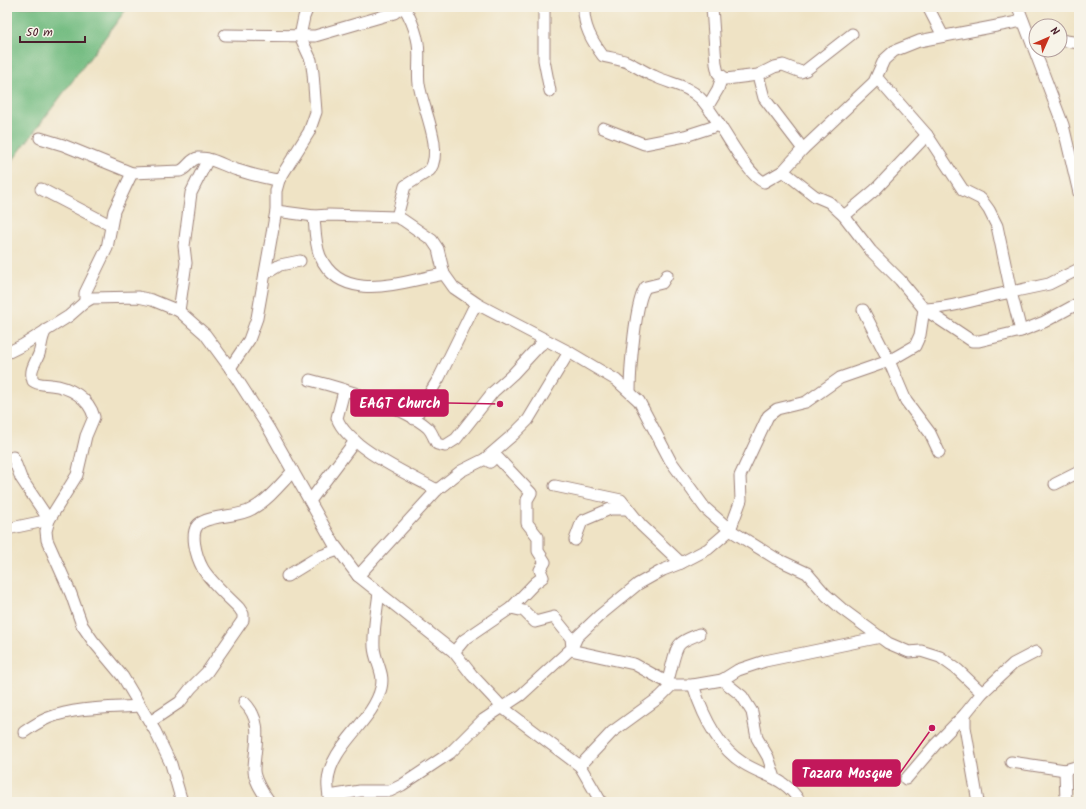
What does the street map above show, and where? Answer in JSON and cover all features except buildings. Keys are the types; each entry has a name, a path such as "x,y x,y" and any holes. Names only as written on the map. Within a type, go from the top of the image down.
{"street":[{"path":"230,368 252,332 265,274 276,211 276,191 280,180 309,132 316,112 313,73 310,60 300,36 308,7"},
{"path":"225,36 315,36 394,13 403,7 412,21 418,40 419,86 432,138 434,155 430,170 405,186 397,217"},
{"path":"544,7 544,60 550,91"},
{"path":"584,7 584,20 594,43 603,56 626,62 654,77 689,89 708,106 719,125 753,173 764,182 783,171 802,149 877,78 884,60 894,51 919,41 1023,21"},
{"path":"712,7 718,73 722,77 732,79 758,75 774,67 782,65 801,72 806,70 852,34"},
{"path":"928,7 943,36"},
{"path":"1018,7 1023,21 1028,29"},
{"path":"1068,41 1079,43"},
{"path":"1040,58 1063,125 1073,145 1079,193"},
{"path":"758,75 764,98 802,149"},
{"path":"708,106 718,89 722,77"},
{"path":"877,78 927,135 963,190 981,199 989,210 997,226 1021,331"},
{"path":"603,128 644,144 678,138 719,125"},
{"path":"844,216 875,190 927,135"},
{"path":"40,138 64,145 132,173 180,171 187,167 194,159 208,159 237,170 280,180"},
{"path":"179,311 186,263 184,246 191,193 208,159"},
{"path":"783,171 815,196 829,202 844,216 871,252 900,280 924,309 972,340 979,342 1021,331 1044,322 1079,303"},
{"path":"85,302 85,293 107,248 110,225 118,202 132,173"},
{"path":"41,189 110,225"},
{"path":"276,211 314,216 397,217 432,240 438,249 444,274 454,288 479,305 569,352 616,380 630,391 639,401 670,460 706,508 730,530 775,558 807,573 826,595 842,609 896,647 909,652 928,652 940,657 958,670 982,693"},
{"path":"314,216 319,255 329,270 344,283 356,287 374,287 444,274"},
{"path":"265,274 280,265 300,260"},
{"path":"924,309 963,304 991,295 1049,284 1079,269"},
{"path":"630,391 630,366 639,299 646,287 662,283 667,275"},
{"path":"7,353 24,345 75,312 85,302 92,298 138,297 152,300 179,311 205,334 230,368 269,430 338,550 358,576 454,652 472,675 503,708 580,766 600,802"},
{"path":"414,419 439,378 473,309 479,305"},
{"path":"379,592 374,646 375,656 383,677 381,689 371,709 333,762 328,781 330,799 354,792 393,791 450,753 483,720 503,708 540,679 572,648 577,637 638,584 658,572 681,563 708,549 730,530 741,500 740,476 768,416 777,409 806,402 840,378 889,361 915,346 920,335 924,309"},
{"path":"863,310 889,361 906,401 930,433 939,452"},
{"path":"46,330 41,339 38,355 31,370 33,381 36,383 57,386 77,395 89,404 94,417 86,436 77,475 49,520 46,531 47,540 71,594 82,625 93,641 120,673 150,722 171,764 182,802"},
{"path":"310,380 383,404 414,419 429,429 437,444 440,446 448,446 456,439 494,392 539,346 546,341"},
{"path":"358,576 437,490 461,471 485,459 528,420 569,352"},
{"path":"344,391 337,418 345,431 364,449 437,490"},
{"path":"310,501 355,441"},
{"path":"454,652 464,640 511,608 534,583 543,577 540,570 545,562 538,551 538,537 527,523 527,500 531,493 496,456 490,462 485,459"},
{"path":"12,457 21,478 49,520"},
{"path":"150,722 180,702 207,672 243,620 243,614 239,608 204,570 195,543 194,530 197,525 203,521 222,516 241,514 252,509 276,489 293,472"},
{"path":"1055,484 1079,472"},
{"path":"555,486 621,500 641,525 681,563"},
{"path":"575,540 582,521 610,509 628,509"},
{"path":"7,530 49,520"},
{"path":"287,576 318,557 338,550"},
{"path":"511,608 524,611 534,622 554,617 571,638 572,648 575,651 634,664 669,684 693,685 722,680 738,670 765,661 881,636"},
{"path":"580,766 612,732 660,697 669,684 678,647 687,639 699,634"},
{"path":"906,779 982,693 1013,664 1036,652"},
{"path":"722,680 742,696 752,712 757,738 768,757 775,778"},
{"path":"693,685 716,735 733,755 743,764 775,778 795,794 800,802"},
{"path":"244,702 254,715 256,722 256,760 253,769 256,779 269,802"},
{"path":"24,732 46,719 63,714 140,706"},
{"path":"965,714 965,726 978,802"},
{"path":"1011,762 1065,770 1079,766"},
{"path":"1065,770 1066,802"}],"green space":[{"path":"7,7 128,7 7,168"}],"place":[{"name":"EAGT Church","path":"500,404"},
{"name":"Tazara Mosque","path":"932,728"}]}
